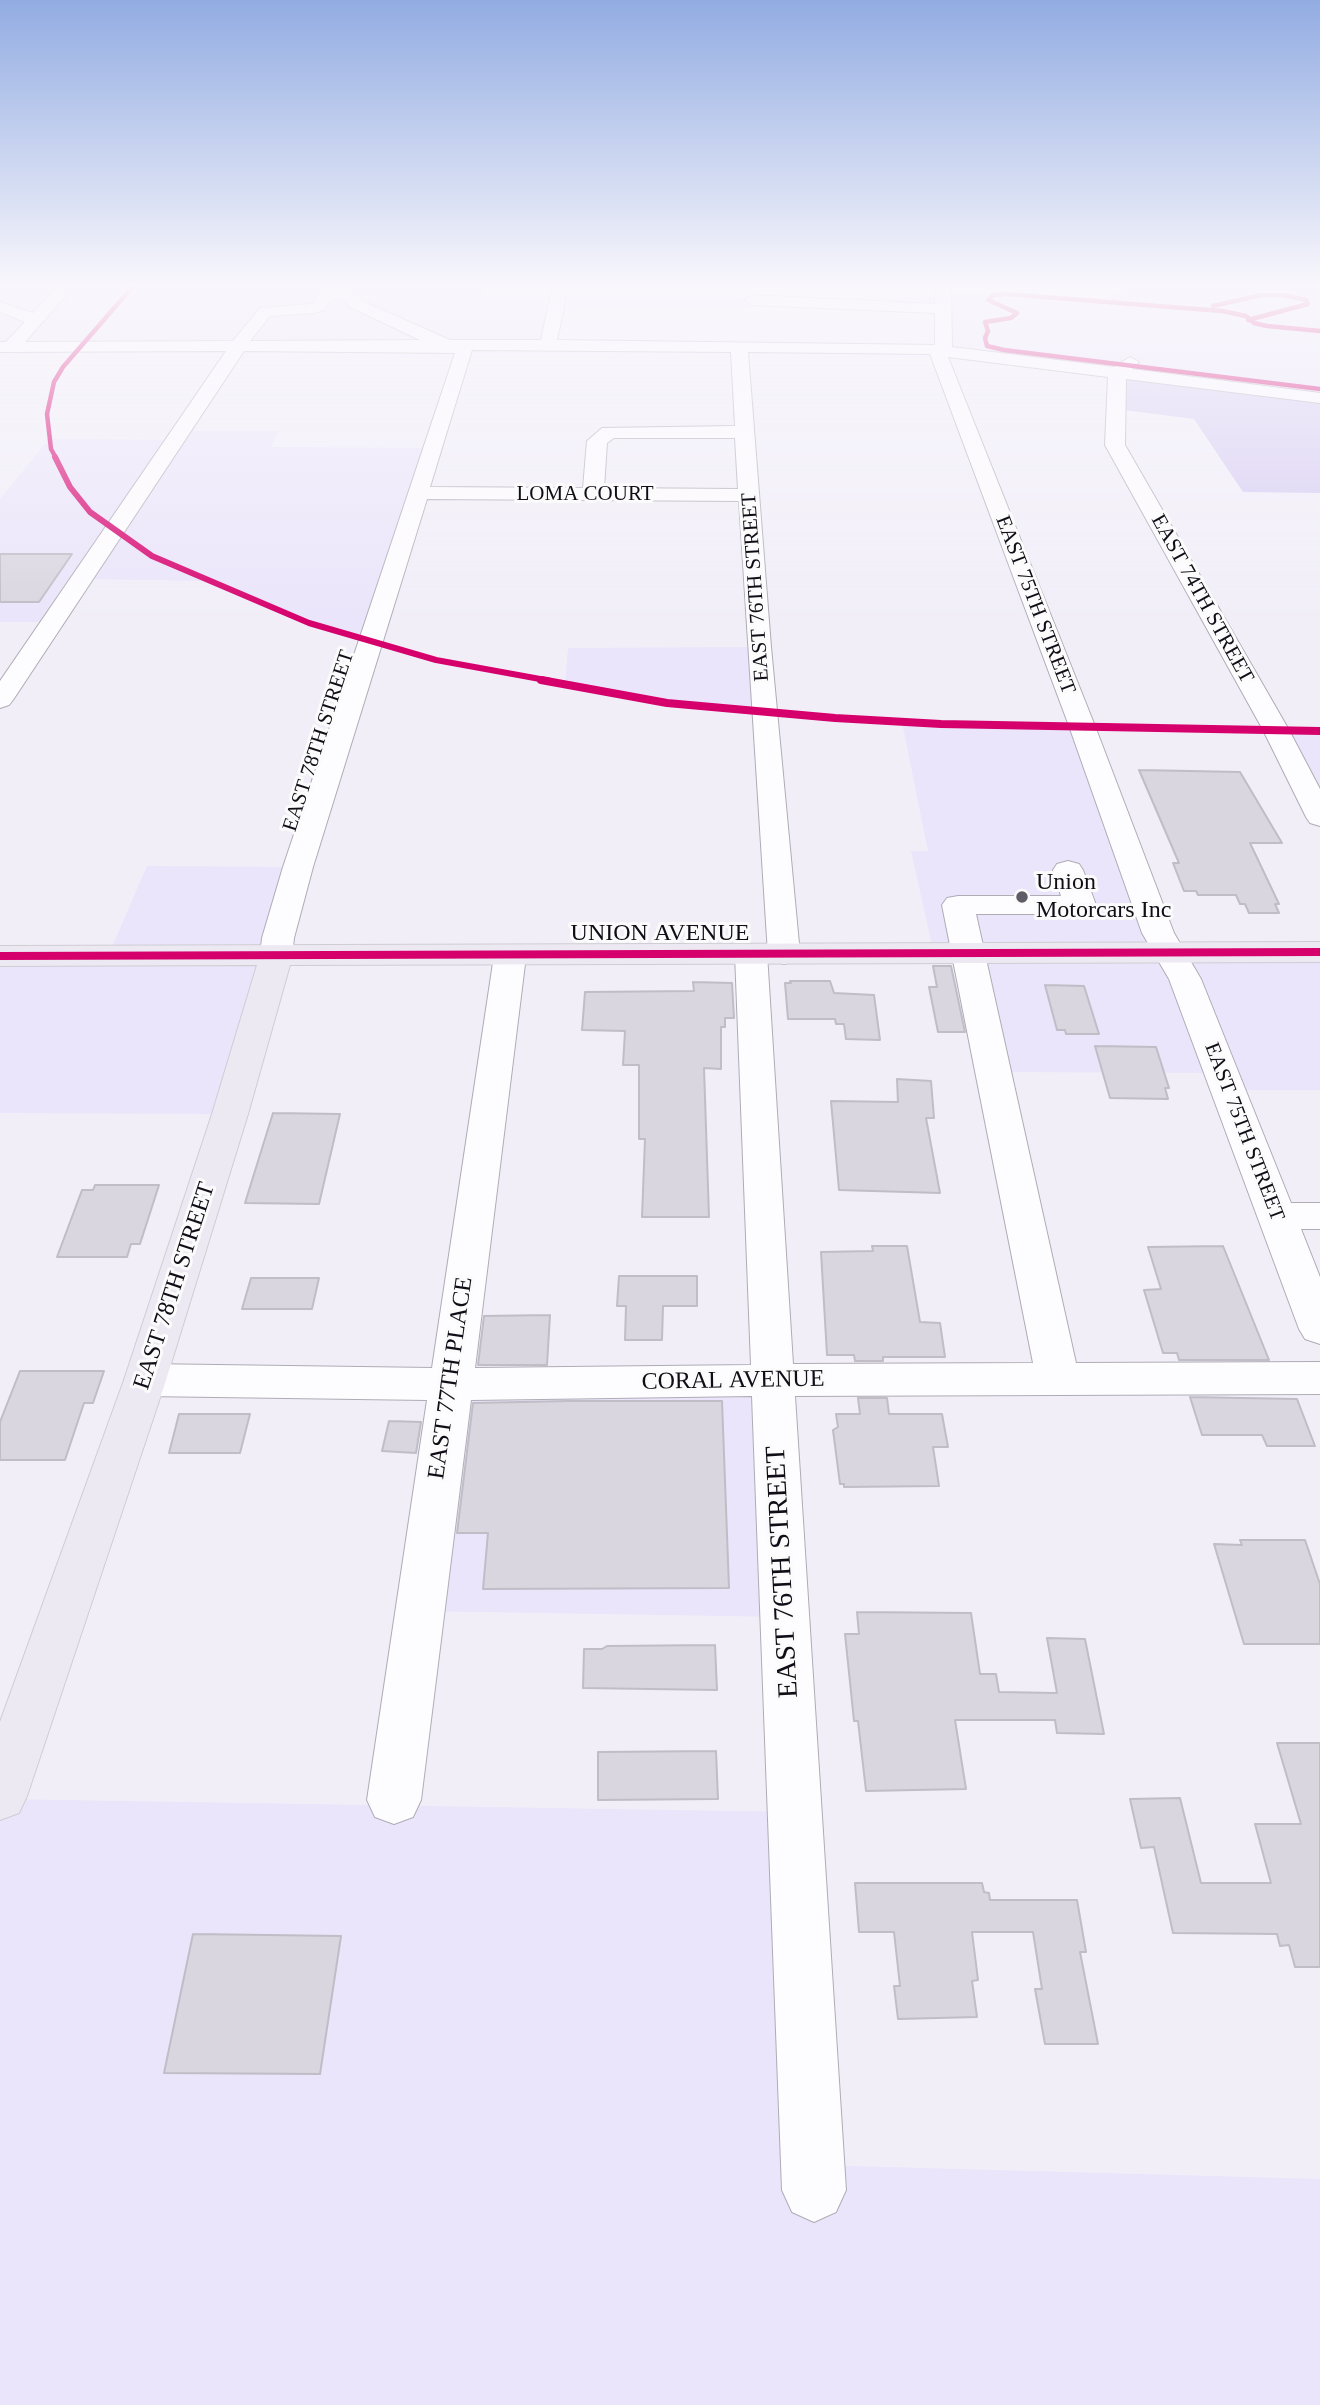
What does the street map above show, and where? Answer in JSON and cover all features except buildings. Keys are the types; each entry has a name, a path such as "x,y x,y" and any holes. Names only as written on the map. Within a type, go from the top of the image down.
{"main road":[{"name":"UNION AVENUE","path":"0,956 1320,952"},
{"name":"EAST 78TH STREET","path":"0,1796 145,1380 230,1114 276,956"}],"street":[{"path":"0,700 113,536 204,396"},
{"name":"EAST 78TH STREET","path":"276,956 278,938 299,867 450,396"},
{"name":"EAST 76TH STREET","path":"738,396 746,432 759,648 768,954 774,1380 814,2190"},
{"name":"EAST 75TH STREET","path":"954,396 1082,726 1158,933 1185,979 1320,1329"},
{"name":"EAST 74TH STREET","path":"1120,396 1115,444 1276,730 1320,817"},
{"path":"1294,396 1317,400"},
{"path":"593,494 597,441 609,432 746,432"},
{"name":"LOMA COURT","path":"420,494 750,495"},
{"path":"1058,1379 958,905 1080,905 1068,870"},
{"name":"EAST 77TH PLACE","path":"394,1800 449,1384 510,956"},
{"path":"1277,1216 1320,1216"},
{"name":"CORAL AVENUE","path":"145,1380 449,1384 1320,1378"}],"shaded area":[{"path":"1116,396 1320,398 1320,493 1243,492 1194,419 1116,409"},
{"path":"182,431 279,431 271,447 434,448 371,643 309,623 208,581 83,579 53,622 0,622 0,499 49,439 175,440"},
{"path":"759,647 765,712 667,703 565,686 568,648"},
{"path":"902,722 1082,726 1170,954 1320,952 1320,1090 1228,1090 1221,1073 993,1072 969,955 934,954 911,851 928,851"},
{"path":"1276,730 1320,731 1320,792"},
{"path":"147,866 298,867 230,1114 0,1113 0,956 108,956"},
{"path":"774,1380 786,1617 419,1611 449,1384"},
{"path":"0,1799 795,1812 813,2165 1320,2179 1320,2405 0,2405"}],"cycle path":[{"path":"51,396 47,414 51,449 70,487 90,512 152,556 309,623 436,660 667,703 835,718 941,724 1320,731"},
{"path":"0,956 1320,952"}],"place":[{"name":"Union Motorcars Inc","path":"1022,897"}]}
